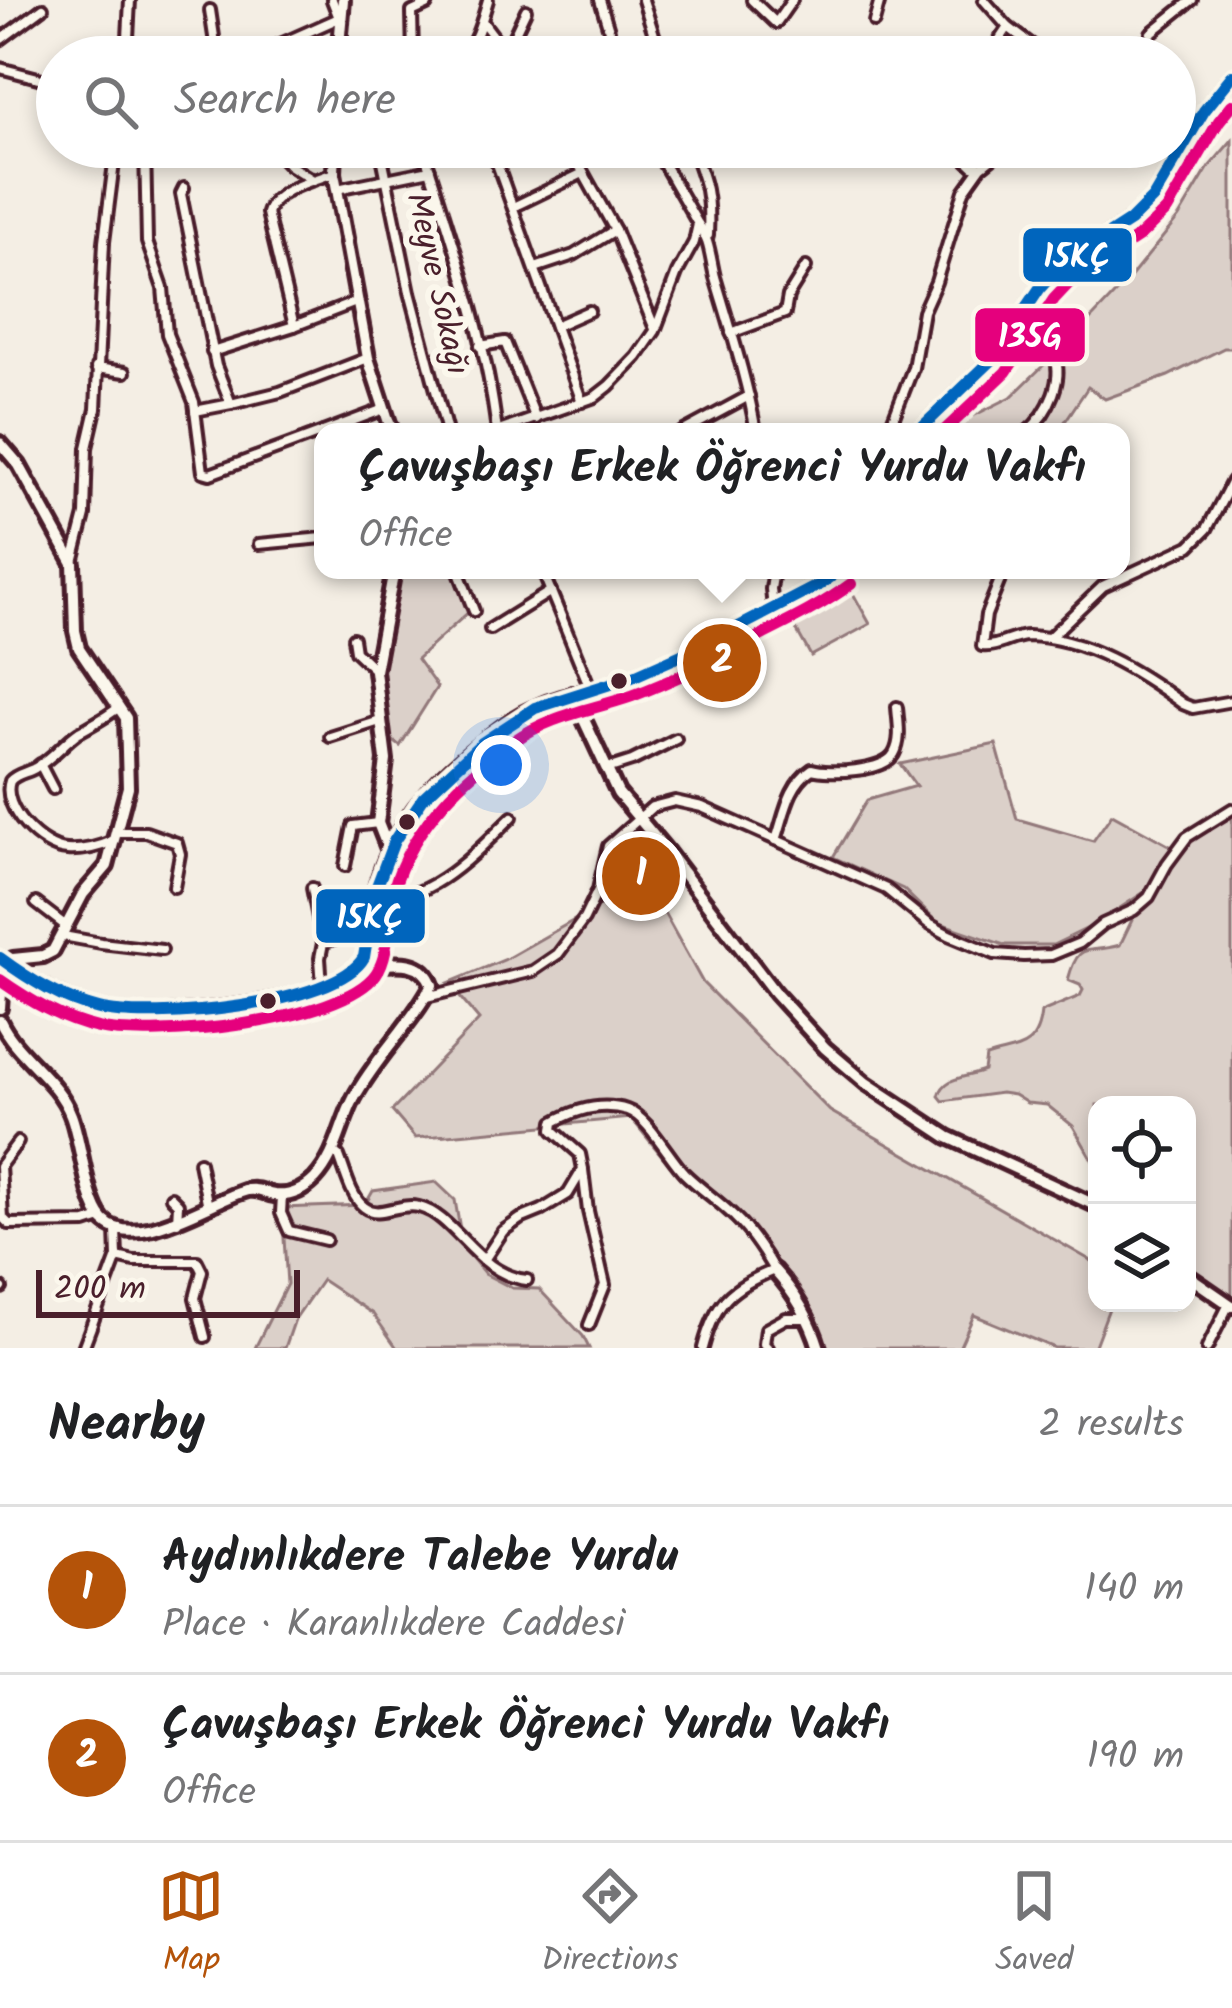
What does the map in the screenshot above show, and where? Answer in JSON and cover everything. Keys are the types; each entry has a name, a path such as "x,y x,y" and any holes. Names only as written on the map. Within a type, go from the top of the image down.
{"street":[{"path":"128,36 130,0"},
{"path":"332,0 340,18"},
{"path":"339,36 343,0"},
{"path":"413,36 412,12 429,0"},
{"path":"476,36 488,0"},
{"path":"643,0 654,36"},
{"path":"752,0 776,23 792,0"},
{"path":"874,22 880,0"},
{"path":"984,0 1020,36"},
{"path":"1151,33 1192,0"},
{"path":"601,1 609,36"},
{"path":"0,40 43,8"},
{"path":"210,10 214,36"},
{"path":"513,36 526,10"},
{"path":"298,36 340,18"},
{"path":"482,21 494,36"},
{"path":"1002,36 1008,27"},
{"path":"0,68 36,77"},
{"path":"1196,125 1232,76"},
{"path":"5,962 48,955 83,893 107,866 128,787 126,718 80,648 73,563 85,515 87,448 96,409 104,242 113,168"},
{"path":"146,168 148,250 161,281 167,334 196,411 202,469 210,474 314,435"},
{"path":"294,168 314,181"},
{"path":"334,168 368,358 389,423"},
{"name":"Meyve Sokağı","path":"384,168 410,292 445,423"},
{"path":"499,168 582,402"},
{"path":"580,168 615,230 655,331"},
{"path":"666,168 707,236"},
{"path":"700,168 707,185 707,236 714,272 754,423"},
{"path":"892,423 914,368 922,311 936,282 964,191 980,168"},
{"path":"926,423 980,374 1059,267 1130,221 1153,199 1171,168"},
{"path":"337,190 430,170 461,269 496,423"},
{"path":"294,326 267,213 279,196 334,173"},
{"path":"513,207 582,173"},
{"path":"184,188 181,194 212,352 231,404"},
{"path":"524,423 595,398 637,357 655,331 698,224"},
{"path":"535,268 574,255 615,230"},
{"path":"731,333 785,314 788,296 806,267"},
{"path":"212,352 356,302"},
{"path":"555,326 590,310"},
{"path":"1012,332 1051,350 1056,358 1057,376 1048,406 1035,423"},
{"path":"480,346 505,342 536,419"},
{"path":"196,411 280,392 368,358"},
{"path":"96,368 125,372"},
{"path":"699,423 749,396"},
{"path":"347,423 384,409"},
{"path":"0,443 19,465 73,563"},
{"path":"1130,573 1190,545 1208,529 1232,481"},
{"path":"259,544 314,539"},
{"path":"389,851 378,824 386,760 375,670 392,579"},
{"path":"462,579 474,611"},
{"path":"546,579 591,690"},
{"path":"773,579 773,609"},
{"path":"5,962 55,993 94,1008 148,1015 246,1004 345,979 359,966 368,944 374,895 389,851 408,814 446,773 519,715 552,699 650,669 828,579"},
{"path":"1000,579 986,614 982,646 1021,636 1048,639 1120,662 1192,708 1232,701"},
{"path":"1048,639 1103,586 1118,579"},
{"path":"490,629 551,591"},
{"path":"353,638 356,651 375,670"},
{"path":"1220,701 1232,689"},
{"path":"572,694 618,794 790,1011 845,1066 947,1137 1093,1204"},
{"path":"121,706 40,764 13,777 5,792 7,804 27,832 42,844 64,850 106,845 116,836 146,832 177,843 180,854 174,886"},
{"path":"776,840 800,777 812,769 835,773 886,763 894,755 899,734 897,706"},
{"path":"330,737 380,722"},
{"path":"607,770 676,739"},
{"path":"40,764 53,789"},
{"path":"429,991 533,971 558,954 598,890 608,845 652,807 675,801 702,807 886,889 929,924 995,954 1051,955 1079,944 1103,924 1133,910 1149,897 1187,838 1232,809"},
{"path":"374,895 389,901 428,887 454,871 512,817"},
{"path":"345,866 353,826 378,824"},
{"path":"312,888 323,943 322,988"},
{"path":"323,943 339,937 374,895"},
{"path":"36,903 64,931 101,944 162,950"},
{"path":"0,1008 5,962"},
{"path":"1,1027 61,1096 71,1115 101,1219 116,1228 177,1222 232,1194 256,1188 274,1195 292,1194 318,1176 334,1152 352,1101 429,991 428,972 415,963 359,966"},
{"path":"589,1325 605,1285 580,1154 554,1130 554,1122 600,1106 638,1115 682,1170 736,1218 808,1318 819,1348"},
{"path":"18,1142 0,1166 3,1218 9,1224 101,1219"},
{"path":"334,1152 359,1204 371,1212 400,1205 432,1212 484,1260 512,1279 527,1280"},
{"path":"200,1162 208,1208"},
{"path":"484,1260 503,1232 568,1194 583,1169"},
{"path":"282,1195 281,1213 289,1231 326,1240"},
{"path":"171,1197 178,1204 177,1222"},
{"path":"83,1348 117,1257 116,1228"},
{"path":"117,1257 196,1261 202,1271 195,1298 205,1336"},
{"path":"703,1348 710,1321 723,1299 774,1270"},
{"path":"1196,1281 1230,1305 1207,1348"},
{"path":"769,1348 764,1343 766,1329 786,1318 808,1318"}],"shaded area":[{"path":"1232,140 1232,348 1105,399 1088,387 1064,423 959,423 1011,397 1094,316 1179,217 1209,167"},
{"path":"386,579 463,579 474,607 417,659 437,687 400,746 380,731 377,694"},
{"path":"850,588 870,624 811,656 791,620"},
{"path":"996,744 1017,819 1093,841 1112,814 1172,847 1146,891 1053,945 1004,945 937,922 903,889 833,857 867,800 916,786 900,764"},
{"path":"1232,817 1232,1296 1196,1272 1196,1096 1088,1096 1088,1152 1073,1126 1047,1105 1001,1093 943,1101 939,1096 951,1081 984,1071 986,1057 1030,1041 1041,1012 1080,996 1080,985 1068,980 1076,959 1086,951 1120,945 1133,918 1151,903 1188,842"},
{"path":"606,902 658,902 703,983 830,1111 1088,1259 1088,1312 1108,1312 1094,1348 1054,1348 974,1315 959,1348 814,1348 812,1327 744,1236 680,1178 631,1118 415,1138 392,1111 479,1020 448,983 504,960"},
{"path":"436,1182 455,1200 463,1247 485,1274 512,1288 539,1289 589,1348 397,1348 373,1314 322,1280 295,1319 285,1348 255,1348 287,1284 282,1208 365,1205 373,1191"}],"transit line":[{"name":"15KÇ","path":"1196,125 1232,76"},
{"name":"135G","path":"1196,160 1232,105"},
{"name":"15KÇ","path":"926,423 992,360 1059,267 1130,221 1153,198 1171,168"},
{"name":"135G","path":"952,423 1006,372 1071,281 1141,235 1167,210 1192,168"},
{"name":"15KÇ","path":"0,958 59,995 124,1013 240,1006 318,988 347,974 364,957 374,894 394,841 423,798 482,743 535,708 632,677 704,645 828,579"},
{"name":"135G","path":"0,980 72,1020 125,1031 245,1024 326,1005 356,991 376,974 386,948 390,903 408,854 454,791 493,757 542,725 632,696 699,667 851,584"}],"place":[{"name":"Çavuşbaşı Erkek Öğrenci Yurdu Vakfı","path":"722,663"},
{"name":"Aydınlıkdere Talebe Yurdu","path":"641,876"}]}
